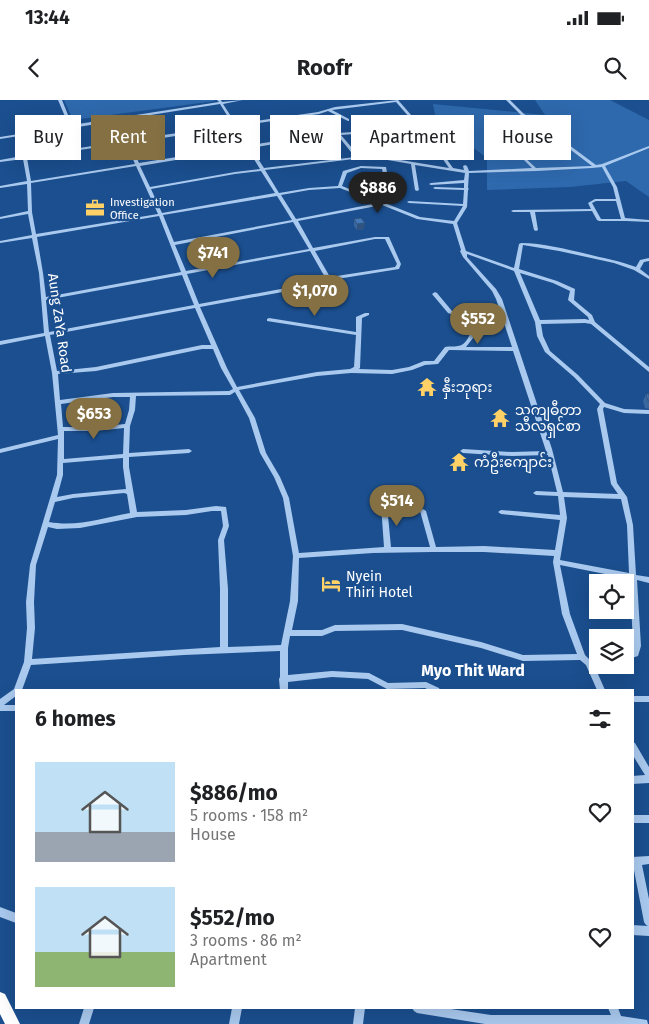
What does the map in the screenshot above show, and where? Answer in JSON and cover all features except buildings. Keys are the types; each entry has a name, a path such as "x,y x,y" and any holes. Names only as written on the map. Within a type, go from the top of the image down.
{"highway":[{"path":"0,999 13,1024"}],"street":[{"path":"60,100 67,115"},
{"path":"146,115 241,100"},
{"path":"260,121 396,100 432,141 452,168"},
{"path":"508,100 522,115 595,166"},
{"path":"220,102 228,115"},
{"path":"327,110 348,120"},
{"path":"0,138 15,136"},
{"path":"341,138 351,150"},
{"path":"395,160 467,172 536,170 595,166 649,148"},
{"path":"0,161 15,158"},
{"path":"0,187 175,158"},
{"name":"Aung ZaYa Road","path":"18,689 28,662 33,564 54,500 61,461 61,429 58,402 30,212 29,183 25,160"},
{"path":"136,160 161,215 215,347 252,418 263,453 278,477 286,498 296,556 294,601 284,648 284,689"},
{"path":"256,160 312,248 329,279"},
{"path":"149,188 261,169 331,160"},
{"path":"339,160 345,172 340,187"},
{"path":"526,160 536,170"},
{"path":"413,163 417,190"},
{"path":"603,164 614,187 624,220"},
{"path":"465,166 467,172 465,205 455,223 462,251 499,299 550,453 561,495 564,518 556,553 556,562 566,614 582,657 589,663"},
{"path":"345,172 361,167 382,168 386,170 387,183"},
{"path":"467,181 432,186 467,189"},
{"path":"0,242 278,194 340,187 419,218 455,223"},
{"path":"618,200 592,201 590,203 600,220 649,221"},
{"path":"409,202 465,205"},
{"path":"173,244 381,204"},
{"path":"513,211 594,210"},
{"path":"532,211 536,230"},
{"path":"0,218 30,212"},
{"path":"0,343 320,284 329,279 398,268 399,264 387,238 375,238 312,248 185,274 43,299"},
{"path":"649,278 637,269 582,254 524,243 521,244 516,270 538,322 540,336 548,352 576,376 602,404 624,411 649,412"},
{"path":"462,251 555,282 572,290 571,300 590,316 593,323 649,370"},
{"path":"637,269 642,261 649,259"},
{"path":"435,294 450,312 464,317 475,325 467,342 460,347"},
{"path":"351,371 356,368 360,315 367,314"},
{"path":"269,320 358,334"},
{"path":"538,322 580,321 593,323"},
{"path":"54,373 96,369 202,347 215,347"},
{"path":"58,402 133,394 230,393 236,388 287,378 351,371 384,372 410,369 424,363 436,363 447,348 515,349"},
{"path":"133,394 132,410 127,426 126,455 134,516"},
{"path":"602,404 600,409 614,484 624,497 630,525 634,574"},
{"path":"61,429 96,429 127,426"},
{"path":"0,451 61,436"},
{"path":"61,461 189,451"},
{"path":"463,451 512,454 550,453"},
{"path":"54,500 72,496 130,492"},
{"path":"536,493 624,497"},
{"path":"384,505 388,550"},
{"path":"46,524 58,527 104,523 134,516 194,512 215,507 224,510 226,526 221,540 224,589 224,650"},
{"path":"423,511 434,550"},
{"path":"501,512 564,518"},
{"path":"296,556 388,550 484,549 556,553"},
{"path":"556,562 614,574"},
{"path":"634,654 637,646 634,578 649,580"},
{"path":"287,633 322,633 335,628 402,627 473,643 523,658 571,659 582,657"},
{"path":"28,662 284,648"},
{"path":"284,679 332,674 370,676 388,686 426,685 434,689"},
{"path":"594,674 602,689"},
{"name":"Aung ZaYa Road","path":"0,703 15,692"},
{"path":"634,699 649,699"},
{"path":"0,708 15,708"},
{"path":"634,749 649,775"},
{"path":"634,780 649,779"},
{"path":"634,819 649,818"},
{"path":"649,860 635,861 649,922"},
{"path":"0,912 15,918"},
{"path":"634,930 649,931"},
{"path":"84,1024 89,1009"},
{"path":"234,1024 237,1009"},
{"path":"358,1024 360,1009"},
{"path":"422,1009 491,1022 618,1020 644,1024"},
{"path":"613,1009 618,1020"}],"shaded area":[{"path":"64,100 215,101 110,115 91,115 91,118 81,119 81,115 71,115"},
{"path":"535,100 610,100 649,120 649,197 626,181 570,187 487,190 487,160 571,160 571,115 545,115"},
{"path":"433,104 545,115 484,115 484,156 474,148 474,115 435,115"}],"place":[{"name":"Investigation Office","path":"95,208"},
{"name":"နှီးဘုရား","path":"427,387"},
{"name":"သကျဓီတာ သီလရှင်စာ","path":"500,418"},
{"name":"ကံဦးကျောင်း","path":"459,462"},
{"name":"Nyein Thiri Hotel","path":"331,584"}],"district":[{"name":"Myo Thit Ward","path":"473,670"}]}
